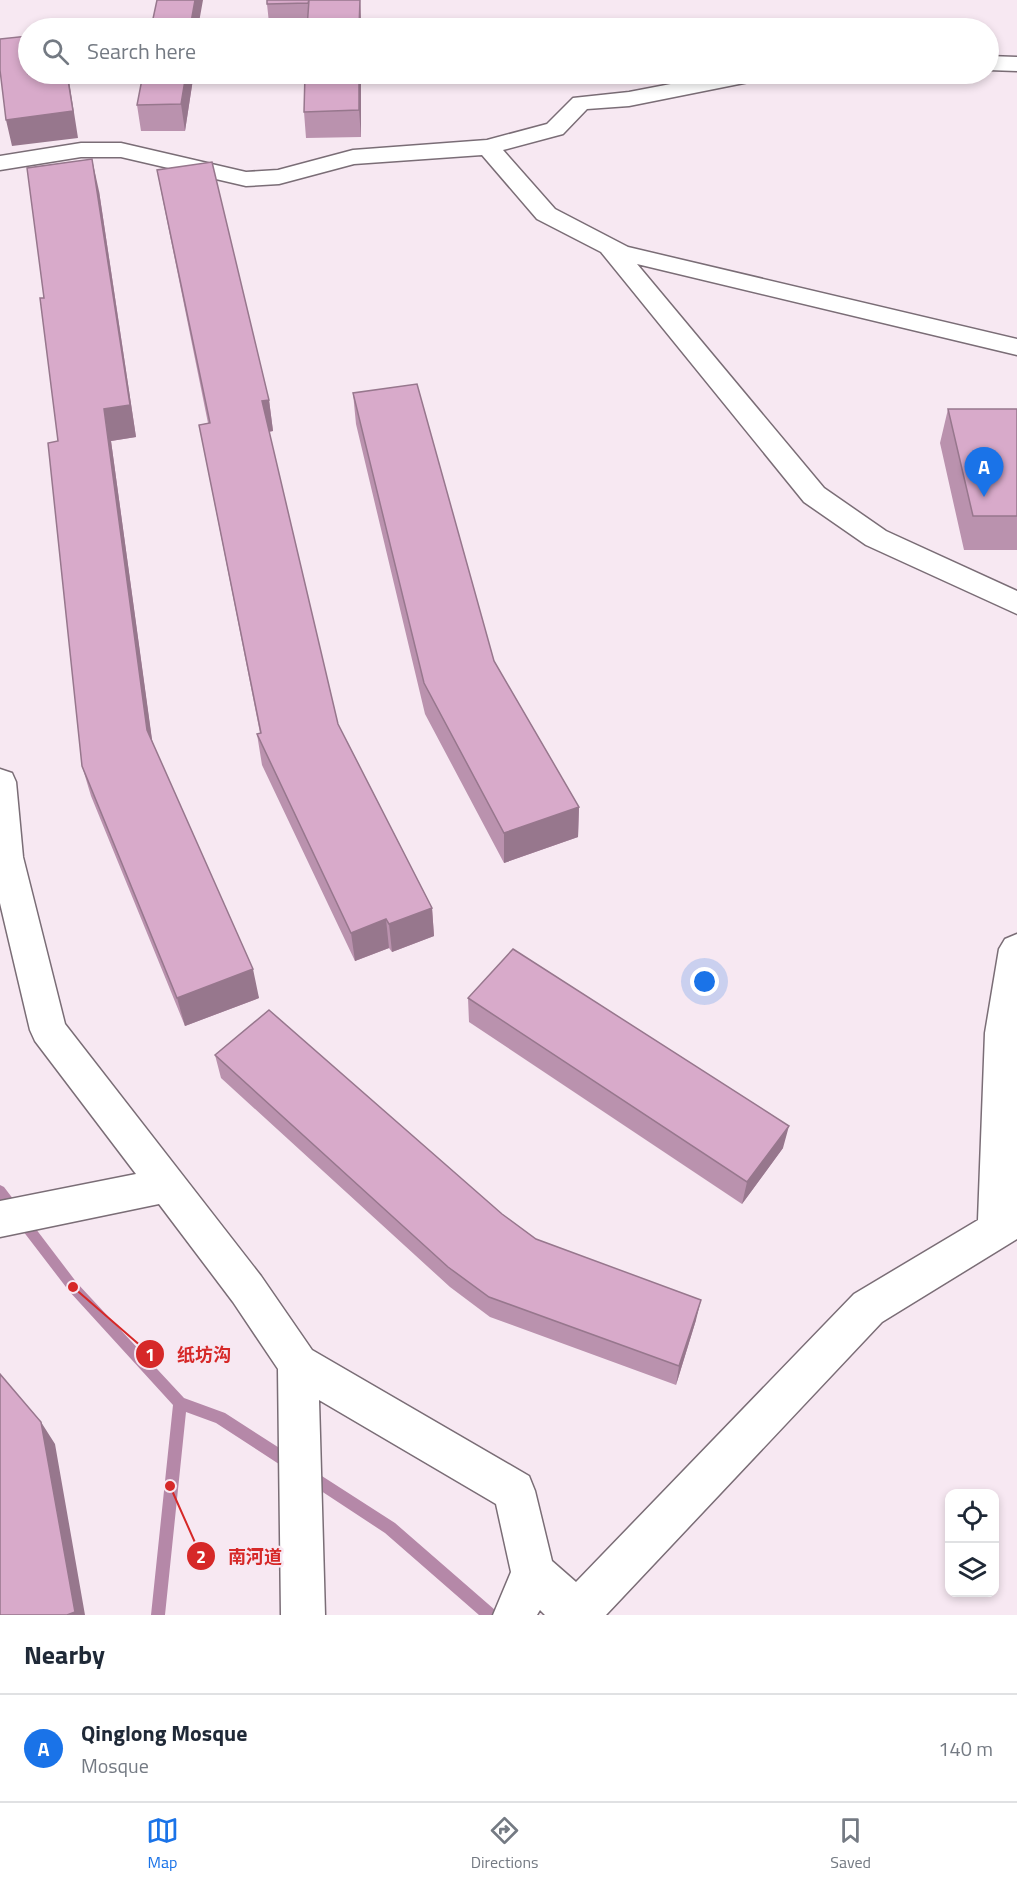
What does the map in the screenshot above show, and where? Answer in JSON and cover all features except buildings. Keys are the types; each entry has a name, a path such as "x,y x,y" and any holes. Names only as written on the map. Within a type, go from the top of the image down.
{"street":[{"path":"999,63 1017,64"},
{"path":"0,163 81,150 122,150 246,179 279,177 353,157 488,147 555,129 581,103 629,99 704,84"},
{"path":"488,147 546,214 620,252 1017,347"},
{"path":"610,247 814,495 876,538 1017,603"},
{"path":"0,782 6,858 48,1030 247,1289 298,1364 514,1491 522,1599 577,1614 868,1308 1007,1224 1003,1033 1017,949"},
{"path":"0,1219 167,1185"},
{"path":"298,1364 303,1615"}],"waterway":[{"path":"0,1191 73,1287 180,1403"},
{"path":"158,1615 180,1403"},
{"path":"180,1403 220,1418 290,1463"},
{"path":"311,1476 390,1528 490,1615"}],"place":[{"name":"Qinglong Mosque","path":"984,497"},
{"name":"纸坊沟","path":"73,1287"},
{"name":"南河道","path":"170,1486"}]}
